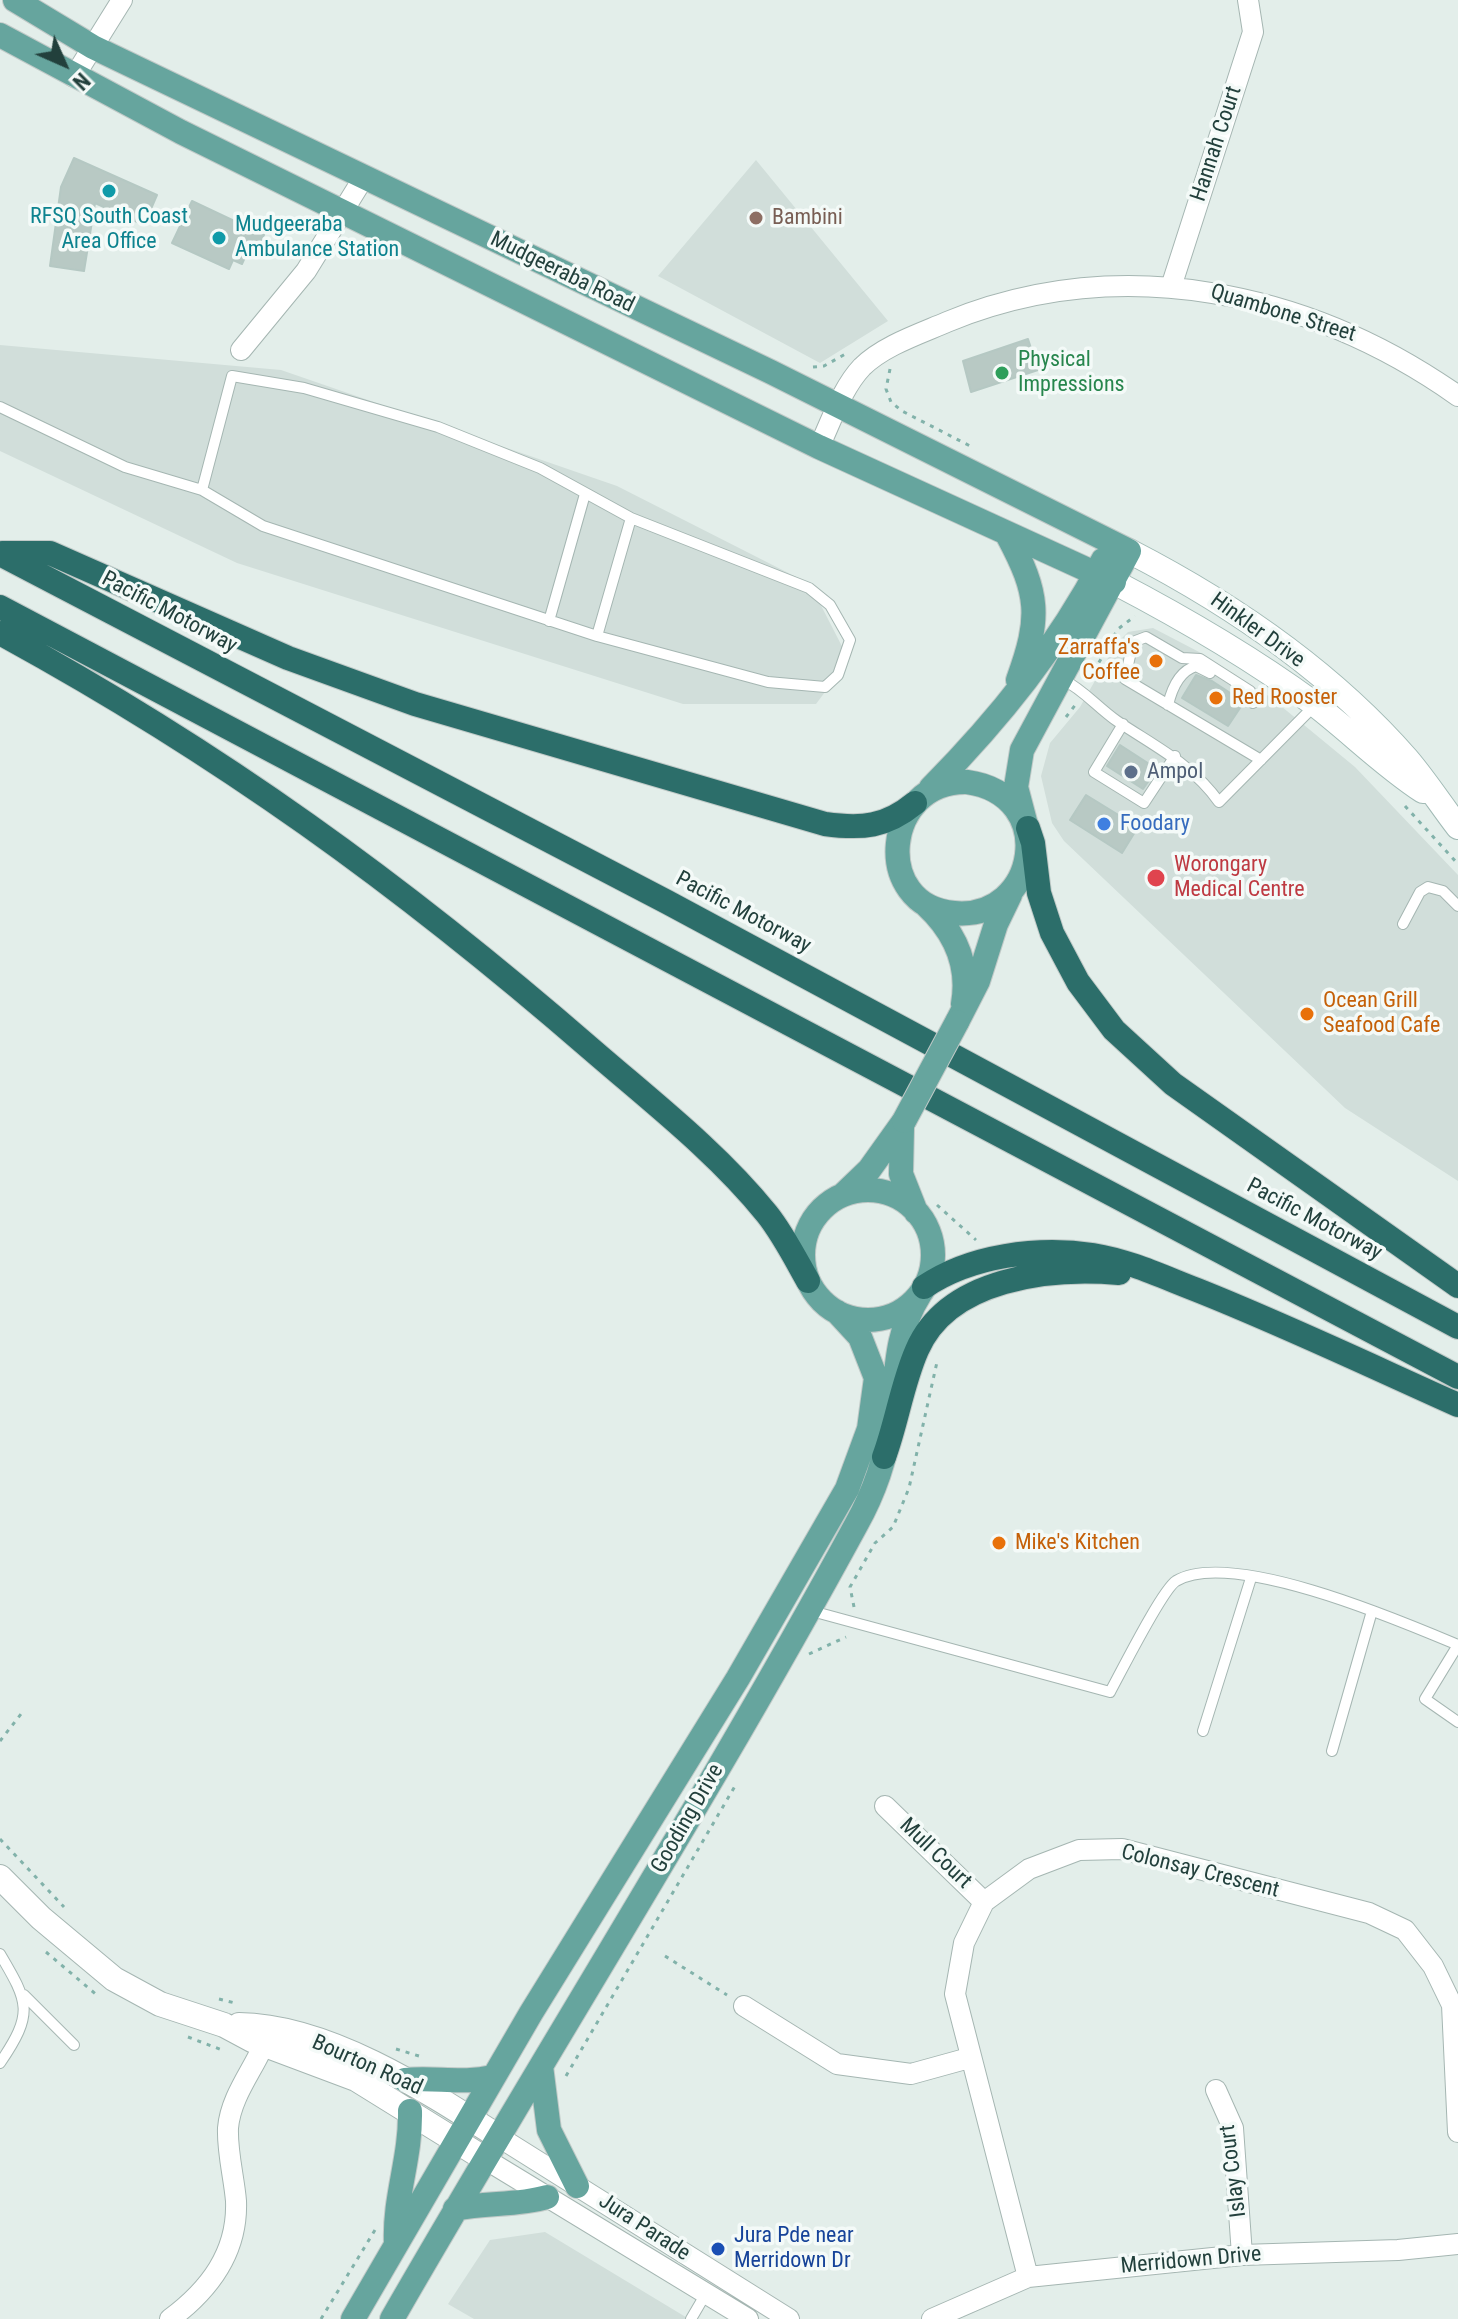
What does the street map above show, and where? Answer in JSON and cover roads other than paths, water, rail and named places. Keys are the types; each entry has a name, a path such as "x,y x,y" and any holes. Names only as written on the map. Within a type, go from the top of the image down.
{"highway":[{"path":"0,553 50,553 252,643 415,704 825,824 856,828 878,825 895,819 918,800"},
{"name":"Pacific Motorway","path":"0,553 667,902 1458,1327"},
{"path":"0,607 1458,1377"},
{"path":"0,633 201,750 351,853 434,916 688,1134 746,1190 776,1227 808,1281"},
{"path":"1027,826 1033,843 1039,893 1052,933 1078,982 1114,1030 1173,1084 1458,1286"},
{"path":"922,1291 951,1272 984,1261 1061,1252 1110,1258 1195,1289 1458,1405"},
{"path":"884,1457 922,1341 942,1315 968,1296 991,1287 1071,1271 1132,1274 1195,1289"}],"main road":[{"name":"Mudgeeraba Road","path":"15,0 93,47 839,406 1120,547"},
{"name":"Mudgeeraba Road","path":"0,35 74,77 819,447 1105,578"},
{"path":"1008,536 1026,570 1036,608 1033,637 1011,701"},
{"path":"904,1122 901,1174 925,1207 933,1256 922,1291 908,1307 882,1318 858,1319 837,1312 819,1298 808,1281 803,1265 804,1243 816,1216 864,1176 904,1122 978,981 996,924 1027,857 1027,826 1017,793 1018,764 1026,741 1060,678 1120,547"},
{"path":"982,736 1105,578"},
{"path":"959,1018 965,986 958,949 940,919 905,881 897,851 900,828 918,800 982,736 1041,683 1060,678"},
{"path":"918,800 948,784 973,783 1002,797 1027,826"},
{"path":"918,898 942,911 969,913 994,905 1017,882"},
{"path":"835,1199 855,1191 877,1191 925,1207"},
{"name":"Gooding Drive","path":"392,2319 858,1522 884,1457 898,1342 905,1319 922,1291"},
{"name":"Gooding Drive","path":"353,2319 493,2077 738,1678 855,1472 873,1415 876,1378 860,1337 837,1312"},
{"path":"541,2066 549,2130 577,2186"},
{"path":"405,2080 434,2077 465,2081 493,2077"},
{"path":"396,2243 394,2208 408,2161 410,2111"},
{"path":"455,2209 490,2204 522,2205 547,2197"}],"street":[{"path":"74,77 122,0"},
{"name":"Hannah Court","path":"1171,287 1253,32 1248,0"},
{"path":"241,350 306,271 364,177"},
{"name":"Quambone Street","path":"819,447 853,379 866,364 898,344 958,318 1042,296 1100,288 1171,287 1214,291 1324,322 1366,340 1458,396"},
{"name":"Hinkler Drive","path":"1120,547 1218,602 1324,697 1408,760 1458,827"},
{"name":"Hinkler Drive","path":"1105,578 1324,697"},
{"name":"Mull Court","path":"885,1806 984,1902"},
{"name":"Colonsay Crescent","path":"1028,2277 969,2058 955,1994 964,1943 984,1902 1029,1869 1079,1850 1122,1849 1369,1913 1405,1930 1433,1966 1452,2005 1458,2132"},
{"name":"Bourton Road","path":"0,1867 41,1918"},
{"name":"Bourton Road","path":"0,1877 41,1918 114,1979 160,2004 268,2037 325,2044 405,2080 499,2137"},
{"path":"744,2006 837,2064 911,2074 969,2058"},
{"path":"170,2319 201,2296 221,2265 235,2229 228,2129 233,2105 268,2037"},
{"name":"Bourton Road","path":"268,2037 337,2070 410,2111 485,2159"},
{"name":"Islay Court","path":"1216,2090 1233,2128 1242,2255"},
{"name":"Jura Parade","path":"499,2137 789,2319"},
{"name":"Jura Parade","path":"485,2159 748,2319"},
{"name":"Merridown Drive","path":"932,2319 1028,2277 1242,2255 1398,2250 1458,2244"}],"lane":[{"path":"0,407 125,467 202,490 263,526 597,636 768,682 825,687 838,675 850,640 842,621 817,593 631,518 540,468 438,427 304,388 232,376 202,490"},
{"path":"549,621 585,494"},
{"path":"597,636 631,518"},
{"path":"1168,705 1179,679 1186,670 1196,666 1253,707 1250,691 1200,659 1182,658 1146,637 1132,644 1125,679 1168,705 1261,760"},
{"path":"1060,678 1083,691 1123,724 1175,756 1219,802 1324,697"},
{"path":"1123,724 1094,772 1144,803 1175,756"},
{"path":"1403,924 1420,892 1428,887 1443,891 1458,906"},
{"path":"808,1610 1110,1692 1173,1583 1195,1573 1211,1572 1295,1584 1458,1645 1425,1699 1458,1722"},
{"path":"1203,1731 1251,1578"},
{"path":"1332,1751 1372,1611"},
{"path":"0,1954 24,1995 74,2045"},
{"path":"0,2063 20,2030 24,1995"},
{"path":"691,2319 717,2275"}],"place":[{"name":"RFSQ South Coast Area Office","path":"109,191"},
{"name":"Bambini","path":"756,218"},
{"name":"Mudgeeraba Ambulance Station","path":"219,238"},
{"name":"Physical Impressions","path":"1002,373"},
{"name":"Zarraffa's Coffee","path":"1156,661"},
{"name":"Red Rooster","path":"1216,698"},
{"name":"Ampol","path":"1131,772"},
{"name":"Foodary","path":"1104,824"},
{"name":"Worongary Medical Centre","path":"1156,878"},
{"name":"Ocean Grill Seafood Cafe","path":"1307,1014"},
{"name":"Mike's Kitchen","path":"999,1543"},
{"name":"Jura Pde near Merridown Dr","path":"718,2249"}]}
